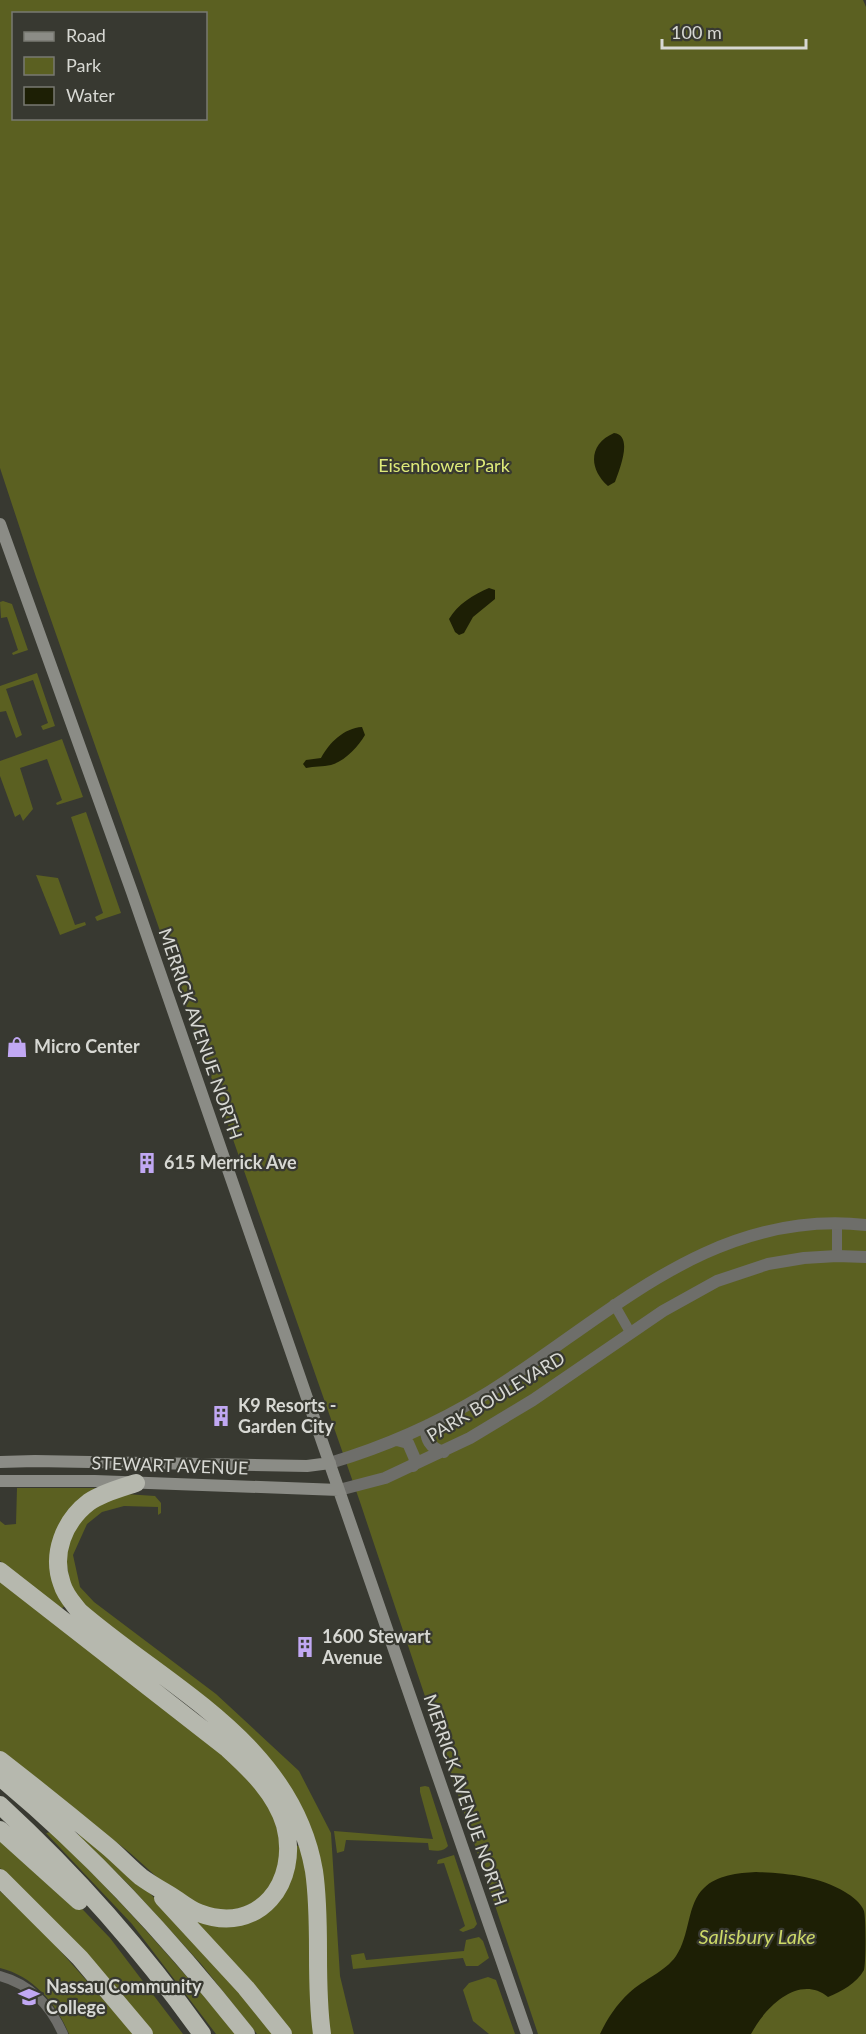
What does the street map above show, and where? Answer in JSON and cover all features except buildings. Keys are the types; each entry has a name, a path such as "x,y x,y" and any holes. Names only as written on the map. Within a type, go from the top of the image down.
{"highway":[{"path":"136,1483 90,1502 69,1524 59,1546 58,1566 61,1583 67,1596 79,1611 215,1717 246,1744 265,1764 289,1798 302,1827 314,1874 317,1908 317,1988 322,2034"},
{"path":"0,1571 228,1749 252,1772 266,1790 284,1823 289,1848 284,1878 267,1902 242,1916 215,1918 198,1913 142,1877"},
{"path":"0,1760 142,1877 246,1988 283,2034"},
{"path":"0,1777 55,1826 171,1944 246,2034"},
{"path":"0,1805 51,1854 137,1948 202,2034"},
{"path":"0,1830 95,1917 137,1948"},
{"path":"0,1878 80,1958 144,2034"}],"main road":[{"name":"MERRICK AVENUE NORTH","path":"0,524 128,882 527,2034"},
{"path":"16,1480 35,1461"},
{"name":"STEWART AVENUE","path":"0,1462 307,1466 330,1463"},
{"path":"79,1462 95,1481"},
{"name":"STEWART AVENUE","path":"0,1480 95,1481 339,1490"}],"street":[{"name":"PARK BOULEVARD","path":"330,1463 397,1440 484,1394 669,1269 730,1242 785,1228 837,1224 866,1225"},
{"path":"837,1224 837,1256"},
{"name":"PARK BOULEVARD","path":"339,1490 385,1478 470,1438 533,1400 630,1332 717,1281 768,1264 804,1258 866,1257"},
{"path":"614,1304 630,1332"},
{"path":"428,1425 426,1434 429,1442 434,1448 444,1452"},
{"path":"397,1440 408,1443 415,1459 413,1466"},
{"path":"0,1976 29,1989 43,2000 57,2020 63,2034"}],"green space":[{"name":"Eisenhower Park","path":"0,0 863,0 866,7 866,2034 538,2034 360,1502 36,577 0,468"},
{"path":"0,602 12,604 28,650 13,655 12,653 18,650 7,617 1,618"},
{"path":"37,673 55,726 43,730 41,726 48,723 33,680 6,689 22,735 16,738 6,711 0,712 0,686"},
{"path":"62,739 83,797 57,805 56,803 62,800 47,759 20,768 33,809 23,821 20,814 15,817 0,776 0,761"},
{"path":"86,812 121,913 97,921 95,917 103,913 71,817"},
{"path":"36,875 58,878 75,925 85,922 86,925 60,935"},
{"path":"17,1488 95,1488 95,1491 89,1491 90,1496 60,1525 66,1605 61,1609 0,1561 0,1521 5,1525 16,1524"},
{"path":"125,1494 155,1496 161,1503 161,1513 158,1515 158,1507 124,1506 102,1512 87,1524 73,1555 80,1587 94,1602 216,1694 299,1771 331,1833 340,1976 354,2034 328,2034 320,1887 294,1796 72,1593 64,1550 73,1526 89,1508"},
{"path":"0,1577 244,1771 276,1818 282,1844 282,1858 278,1873 270,1888 258,1900 229,1910 211,1910 194,1904 178,1894 120,1845 53,1797 0,1753"},
{"path":"420,1787 429,1787 448,1846 446,1848 434,1851 429,1850 428,1843 346,1840 344,1851 337,1853 334,1831 433,1839 420,1792"},
{"path":"81,1831 137,1880 212,1958 276,2034 257,2034 202,1965 129,1885 78,1835"},
{"path":"51,1832 146,1931 236,2034 216,2034 132,1924 46,1833"},
{"path":"0,1835 64,1890 110,1938 183,2034 152,2034 0,1868"},
{"path":"303,1845 309,1875 317,2034 292,2034 249,1979 201,1929 191,1914 268,1909 296,1846"},
{"path":"454,1855 477,1924 474,1928 463,1932 459,1930 465,1926 444,1863 437,1864 438,1860"},
{"path":"0,1891 47,1936 134,2034 69,2034 57,2012 42,1992 23,1977 0,1968"},
{"path":"479,1937 483,1941 489,1958 478,1966 466,1966 463,1958 353,1969 351,1955 364,1953 366,1960 464,1951 466,1940"},
{"path":"488,1977 496,1980 515,2034 489,2034 473,2021 463,1990 469,1983"}],"water":[{"path":"614,433 620,435 623,440 624,454 615,482 608,486 597,472 594,457 600,443"},
{"path":"489,588 495,590 495,599 473,617 464,633 459,635 455,632 449,619 466,600"},
{"path":"362,727 365,735 346,757 331,765 306,768 303,764 306,760 321,758 328,747 343,733"},
{"name":"Salisbury Lake","path":"756,1872 790,1875 824,1882 848,1894 859,1903 865,1915 865,1950 864,1970 857,1979 843,1990 828,1997 817,1991 805,1989 783,1997 764,2014 751,2034 600,2034 625,1997 666,1967 676,1956 681,1948 698,1894 721,1877"}],"place":[{"name":"Micro Center","path":"17,1047"},
{"name":"615 Merrick Ave","path":"147,1163"},
{"name":"K9 Resorts - Garden City","path":"221,1416"},
{"name":"1600 Stewart Avenue","path":"305,1647"},
{"name":"Nassau Community College","path":"29,1997"}]}
